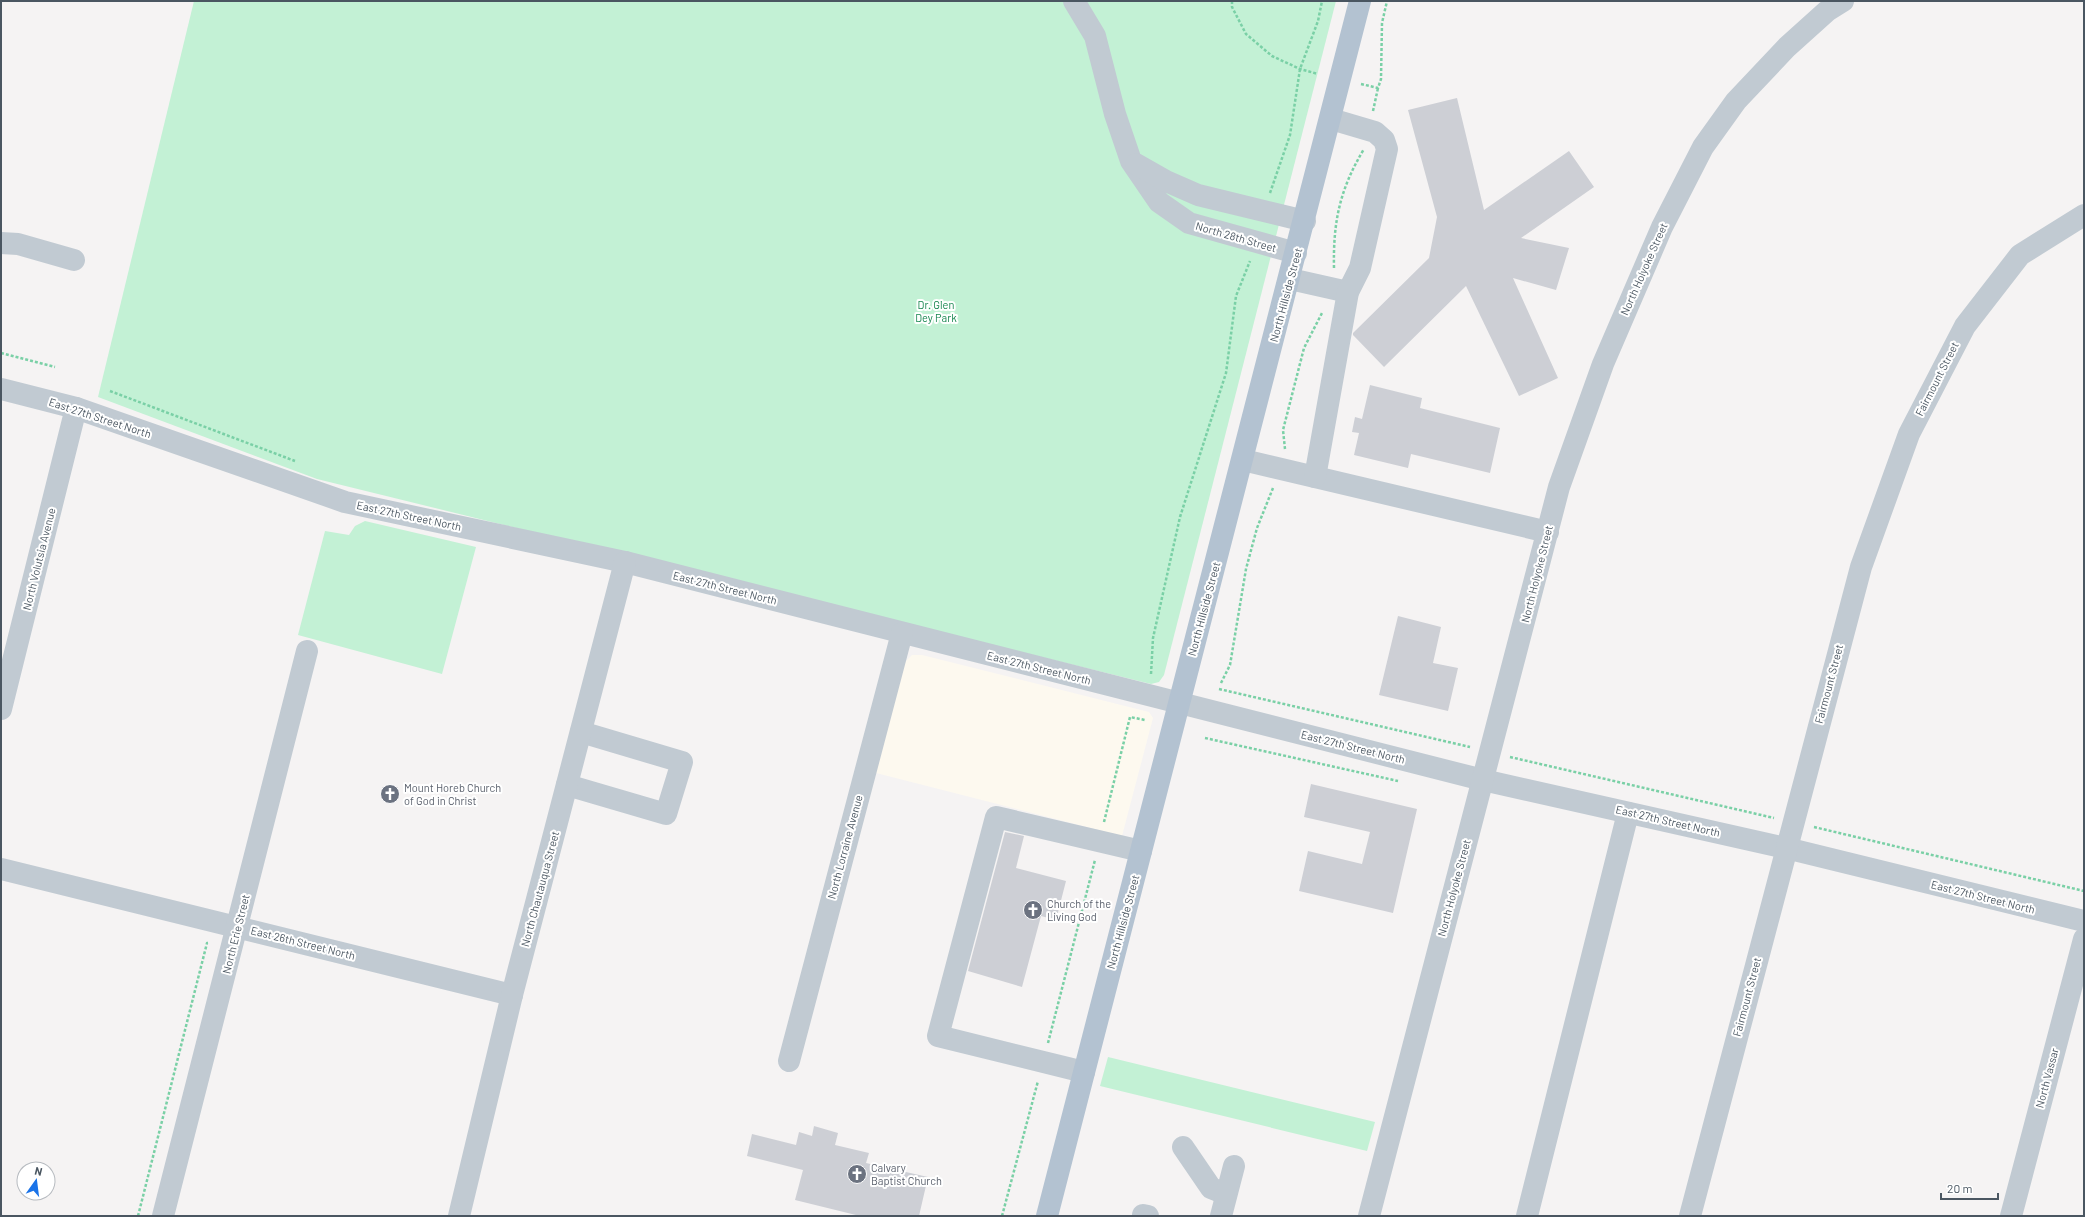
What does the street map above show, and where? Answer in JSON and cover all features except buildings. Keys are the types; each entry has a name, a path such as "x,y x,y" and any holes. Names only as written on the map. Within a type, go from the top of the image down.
{"main road":[{"name":"North Hillside Street","path":"1046,1216 1305,221 1360,1"}],"street":[{"name":"North 28th Street","path":"1074,1 1095,36 1115,114 1131,161 1159,202 1189,223 1296,254"},
{"name":"North Holyoke Street","path":"1369,1216 1559,487 1603,364 1662,226 1703,147 1736,101 1787,47 1827,11 1843,1"},
{"path":"1315,477 1338,290 1360,268 1387,149 1384,140 1375,132 1331,119"},
{"path":"1131,161 1166,181 1198,195 1305,221"},
{"name":"Fairmount Street","path":"1690,1216 1861,567 1910,434 1965,326 2020,254 2084,215"},
{"path":"1,243 18,244 74,260"},
{"path":"1290,279 1338,290"},
{"name":"East 27th Street North","path":"1,389 76,408 345,502 625,562 1179,704 1483,780 1786,848 2084,921"},
{"name":"North Volutsia Avenue","path":"1,709 76,408"},
{"path":"1243,460 1548,532"},
{"name":"North Chautauqua Street","path":"459,1216 512,995 625,562"},
{"name":"North Lorraine Avenue","path":"789,1061 902,633"},
{"name":"North Erie Street","path":"163,1216 238,927 307,651"},
{"path":"567,785 666,814 682,762 581,732"},
{"path":"1527,1216 1628,812"},
{"path":"1084,1072 938,1036 996,816 1141,851"},
{"name":"East 26th Street North","path":"1,869 512,995"},
{"name":"North Vassar","path":"2011,1216 2084,939"},
{"path":"1183,1147 1211,1188 1226,1194"},
{"path":"1221,1216 1234,1166"}],"path":[{"path":"1232,1 1232,6 1246,34 1272,56 1300,69 1318,74"},
{"path":"1265,211 1290,135 1300,69 1318,21 1322,1"},
{"path":"1221,683 1230,665 1246,569 1257,528 1285,456 1283,430 1304,348 1324,310 1338,290 1334,267 1333,238 1338,207 1354,166 1367,143 1381,79 1382,23 1387,1"},
{"path":"1361,84 1378,88"},
{"path":"1151,675 1153,638 1180,517 1226,373 1236,296 1255,242"},
{"path":"1,353 55,367"},
{"path":"1219,689 2084,891"},
{"path":"1002,1216 1043,1063 1130,717 1145,720"}],"shaded area":[{"path":"912,655 922,655 1149,712 1153,718 1122,836 876,773 904,663"}],"green space":[{"name":"Dr. Glen Dey Park","path":"194,1 1336,1 1164,675 1159,682 1151,684 317,479 98,397"},
{"path":"365,521 476,547 442,674 298,635 325,531 349,535 355,526"},
{"path":"1108,1057 1375,1122 1367,1151 1100,1086"}],"place":[{"name":"Mount Horeb Church of God in Christ","path":"390,794"},
{"name":"Church of the Living God","path":"1033,910"},
{"name":"Calvary Baptist Church","path":"857,1174"}]}
